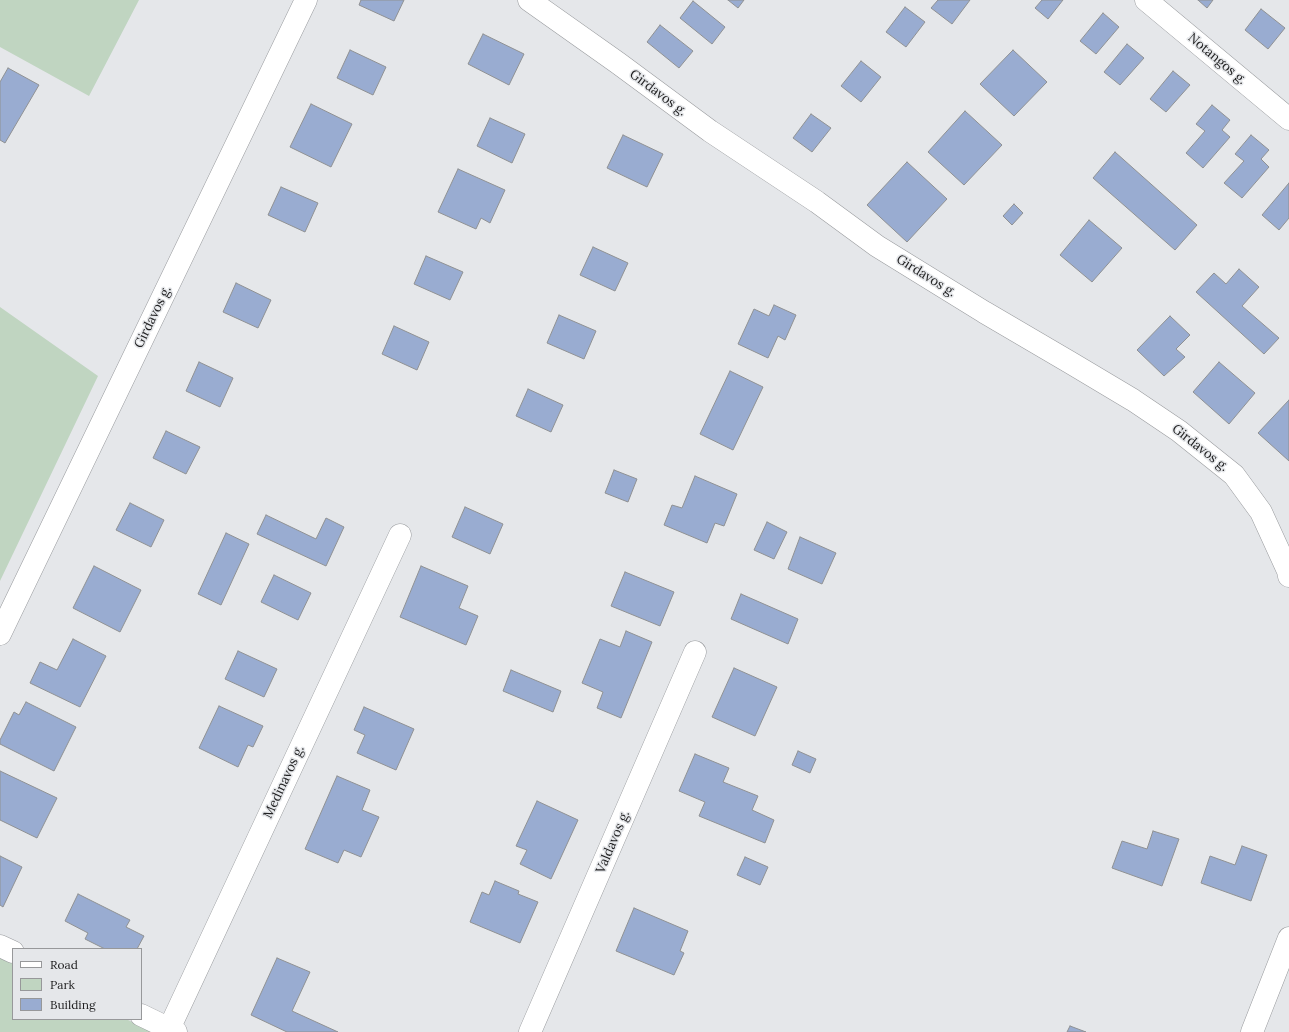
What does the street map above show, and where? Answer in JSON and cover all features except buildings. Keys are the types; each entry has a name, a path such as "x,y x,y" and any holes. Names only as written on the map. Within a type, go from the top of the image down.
{"street":[{"name":"Girdavos g.","path":"0,634 306,0"},
{"name":"Girdavos g.","path":"528,0 618,63 710,131 817,202 877,246 984,312 1120,392 1179,431 1234,475 1261,512 1289,576"},
{"name":"Notangos g.","path":"1146,0 1289,119"},
{"name":"Medinavos g.","path":"172,1030 400,535"},
{"name":"Valdavos g.","path":"530,1032 696,652"},
{"path":"1252,1032 1289,938"},
{"path":"0,946 12,952"},
{"path":"142,1015 172,1030"}],"green space":[{"path":"0,0 139,0 89,96 0,47"},
{"path":"0,307 98,376 0,581"},
{"path":"0,957 12,963 12,1020 128,1020 153,1032 0,1032"}]}
